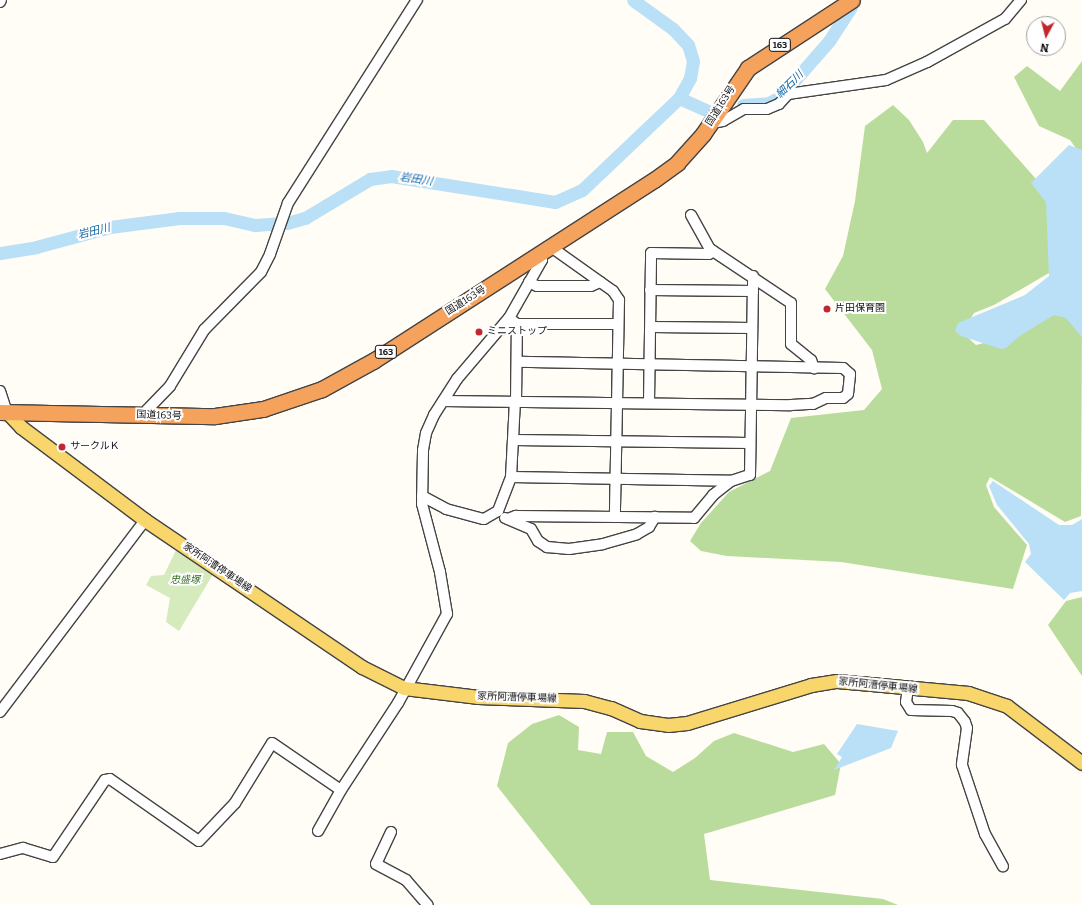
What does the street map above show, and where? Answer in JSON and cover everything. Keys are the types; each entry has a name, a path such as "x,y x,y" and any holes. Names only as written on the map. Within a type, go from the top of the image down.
{"highway":[{"name":"国道163号","path":"4,412 196,417 239,414 285,403 307,395 352,373 654,180 677,163 716,116 748,68 852,0"}],"main road":[{"name":"家所阿漕停車場線","path":"4,412 21,427 145,520 362,667 404,688 478,697 584,701 611,708 640,722 668,725 687,723 824,682 843,681 968,693 994,700 1007,706 1041,730 1082,763"}],"street":[{"path":"145,415 147,410 174,380 204,330 261,272 277,234 284,212 417,0"},
{"path":"716,116 723,121 744,109 767,109 779,104 788,94 886,80 927,62 1005,19 1021,0"},
{"path":"691,215 700,233 713,251 791,302 791,344 811,360 814,368"},
{"path":"318,831 341,790 398,703 404,688 447,614 422,496 423,450 426,433 442,401 457,379 513,321 545,251 600,282 617,294 618,324 615,517"},
{"path":"649,403 651,253 709,254 713,251"},
{"path":"511,477 731,481 750,475 753,276"},
{"path":"530,282 537,286 591,286 600,282"},
{"path":"650,290 753,291"},
{"path":"513,321 618,324"},
{"path":"422,496 446,509 484,519 498,512 511,477 514,440 517,362 513,321"},
{"path":"650,327 752,328"},
{"path":"442,401 751,405 813,404 826,398 843,398 848,394 850,374 843,368 517,362"},
{"path":"0,391 4,412"},
{"path":"514,440 750,443"},
{"path":"508,519 516,516 694,518 709,499 731,481"},
{"path":"498,512 508,519 530,529 538,541 547,547 569,549 603,544 637,534 649,527 655,517"},
{"path":"0,712 145,520"},
{"path":"908,688 906,702 911,710 958,713 965,722 967,728 962,765 985,834 1003,866"},
{"path":"0,854 23,848 53,857 105,780 110,780 199,840 235,803 272,743 341,790"},
{"path":"391,832 376,864 406,880 428,905"}],"green space":[{"path":"1082,61 1082,157 1070,140 1039,126 1014,77 1027,66 1060,91"},
{"path":"893,105 909,120 923,142 927,153 953,120 984,120 1050,195 1056,240 1049,273 994,305 974,313 968,323 966,336 976,345 1011,336 1059,306 1082,325 1081,516 1065,522 990,477 986,485 994,507 1027,545 1013,589 841,562 727,556 701,551 690,541 701,523 729,492 770,471 791,418 864,410 882,389 872,350 825,289 843,256 855,201 865,126"},
{"name":"忠盛塚","path":"178,546 215,571 179,631 166,622 170,598 146,585 151,576 164,575"},
{"path":"1082,597 1082,676 1048,625 1066,601"},
{"path":"559,715 579,727 578,750 601,754 607,732 633,732 646,756 673,772 695,758 714,741 734,733 793,752 824,744 841,764 835,795 704,834 710,880 883,899 898,905 591,905 497,786 508,743 532,724"}],"water":[{"path":"1069,145 1082,150 1082,337 1066,318 1054,315 1021,335 1006,348 1001,349 961,336 955,331 958,323 1025,295 1049,276 1046,202 1031,183"},
{"path":"993,481 1059,525 1072,525 1082,519 1082,591 1070,593 1064,600 1025,562 1031,554 1029,544 997,505 989,486"},
{"path":"857,724 898,731 891,748 834,770 842,757 837,754"}],"waterway":[{"name":"岩田川","path":"0,253 36,247 110,227 179,218 224,218 255,225 287,223 305,218 370,179 391,176 555,202 582,190 679,98 690,78 693,61 688,45 673,29 633,0"},
{"name":"細石川","path":"743,105 769,103 780,97 829,41 851,7"},
{"name":"細石川","path":"679,98 710,112 725,114"}],"place":[{"name":"片田保育園","path":"827,309"},
{"name":"ミニストップ","path":"479,332"},
{"name":"サークルＫ","path":"62,447"}]}
